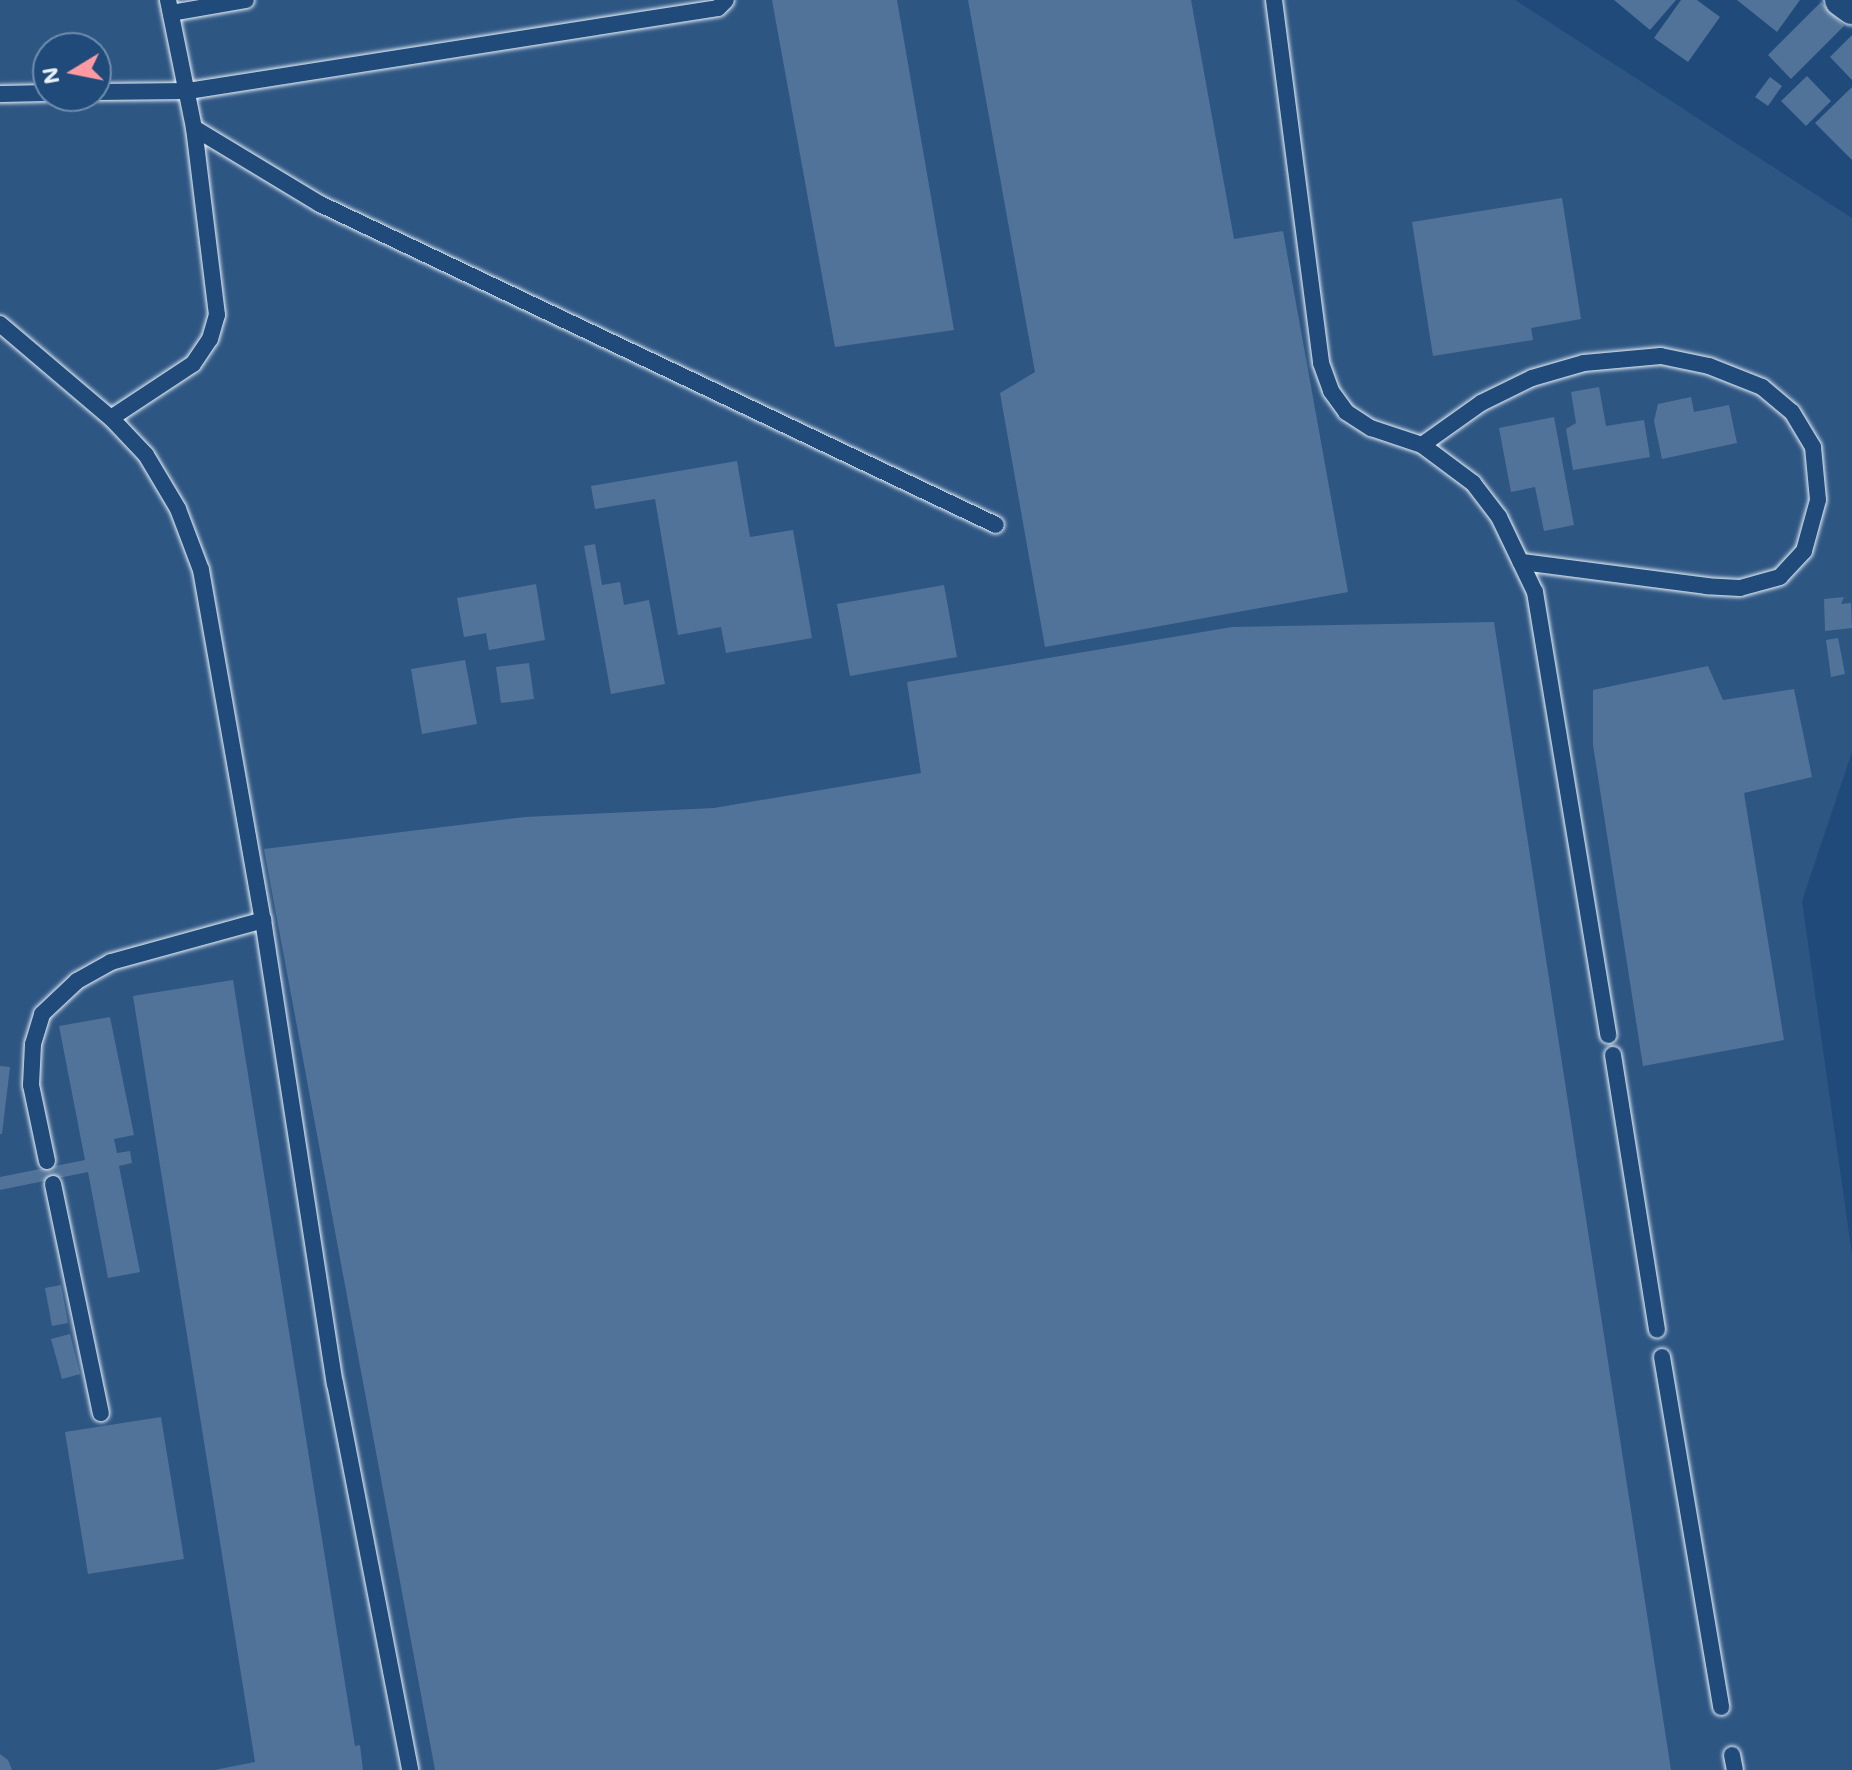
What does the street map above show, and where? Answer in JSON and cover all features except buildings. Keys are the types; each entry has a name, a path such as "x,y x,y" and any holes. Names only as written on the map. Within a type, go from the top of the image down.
{"street":[{"path":"1841,0 1852,8"}],"lane":[{"path":"111,418 193,364 210,339 217,285 188,91 170,6 246,0"},
{"path":"112,92 188,91 718,8 726,0"},
{"path":"1274,0 1321,363 1346,412 1371,428 1422,445 1473,483 1499,517 1521,562 1543,626 1608,1035"},
{"path":"0,94 32,93"},
{"path":"194,128 320,204 996,525"},
{"path":"0,324 111,418 146,455 178,509 201,570 263,920 335,1383 410,1770"},
{"path":"1422,445 1481,403 1532,378 1584,363 1661,356 1709,366 1762,387 1792,412 1813,447 1818,500 1804,551 1780,577 1740,588 1521,562"},
{"path":"47,1161 31,1085 33,1044 42,1014 77,981 111,962 263,920"},
{"path":"1613,1055 1657,1329"},
{"path":"53,1184 101,1413"},
{"path":"1662,1357 1721,1707"}],"shaded area":[{"path":"0,0 1515,0 1852,218 1852,752 1802,901 1852,1255 1852,1770 0,1770"}]}
